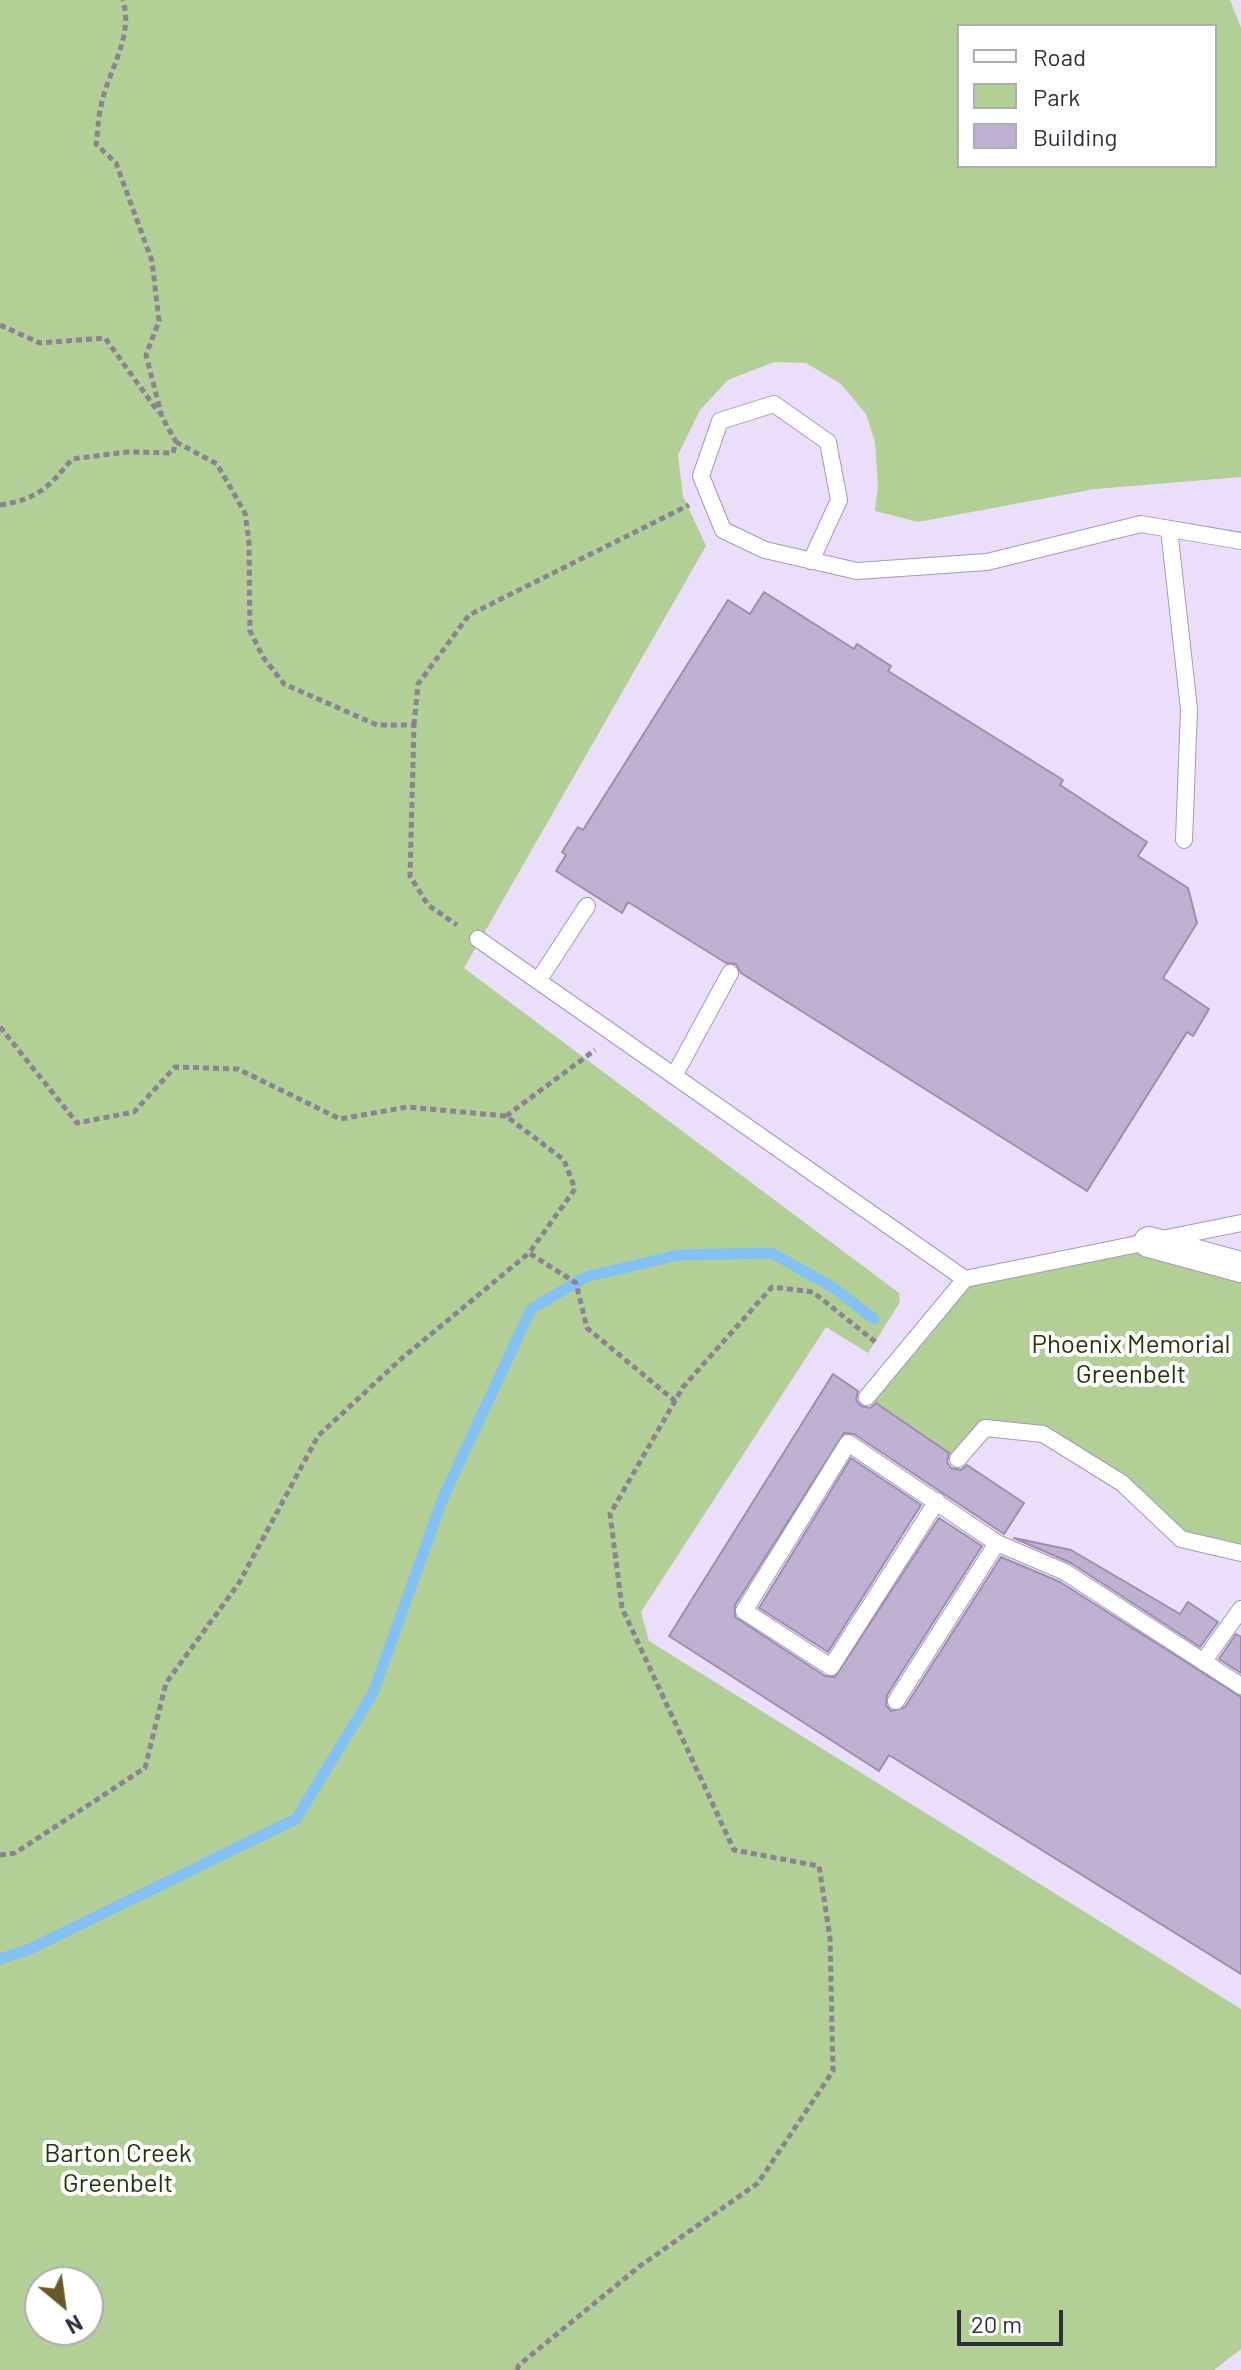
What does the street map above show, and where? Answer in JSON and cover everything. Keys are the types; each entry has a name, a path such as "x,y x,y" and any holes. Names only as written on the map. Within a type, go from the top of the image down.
{"street":[{"path":"1149,1242 1241,1267"}],"lane":[{"path":"811,561 839,500 828,442 774,404 720,421 701,476 723,530 765,550 811,561 857,571 987,562 1141,524 1241,541"},
{"path":"1169,529 1189,709 1184,840"},
{"path":"538,981 587,906"},
{"path":"478,939 965,1279"},
{"path":"674,1076 730,973"},
{"path":"867,1397 965,1279 1241,1223"},
{"path":"958,1459 985,1428 1043,1434 1122,1483 1181,1539 1241,1553"},
{"path":"937,1501 831,1667 744,1611 848,1443 937,1501 997,1543 1065,1572 1241,1686"},
{"path":"896,1701 997,1543"},
{"path":"1203,1662 1241,1609"}],"path":[{"path":"123,0 127,14 123,42 101,104 96,144 116,163 152,261 159,321 146,355 162,417"},
{"path":"0,325 40,343 105,338 162,417 176,442 217,464 245,513 249,542 250,631 263,657 284,684 377,725 414,725"},
{"path":"0,505 29,500 50,486 72,459 128,452 173,453 176,442"},
{"path":"478,939 428,905 410,876 418,684 469,615 707,496"},
{"path":"0,1027 77,1123 134,1112 175,1067 238,1069 340,1119 407,1107 506,1116 564,1160 575,1189 529,1253 401,1359 318,1436 239,1583 166,1683 145,1768 15,1853 0,1855"},
{"path":"506,1116 593,1054 607,1029"},
{"path":"529,1253 576,1283 587,1328 675,1401"},
{"path":"517,2370 640,2266 758,2183 833,2071 830,1938 819,1866 734,1850 622,1608 610,1514 683,1387 772,1287 813,1292 898,1359"}],"green space":[{"name":"Barton Creek Greenbelt","path":"0,0 1230,0 1241,28 1241,477 1095,489 918,522 875,511 878,486 875,442 866,414 841,384 806,363 774,362 728,380 700,410 678,455 683,496 706,546 464,968 899,1293 900,1302 868,1353 826,1327 641,1612 649,1641 1241,2009 1241,2349 1214,2370 0,2370"},
{"name":"Phoenix Memorial Greenbelt","path":"1149,1242 1241,1267 1241,1553 1181,1539 1122,1483 1043,1434 985,1428 958,1459 867,1397 965,1279"}],"building":[{"path":"764,592 854,649 857,644 891,666 888,671 1063,780 1060,785 1147,842 1138,856 1188,888 1197,923 1163,978 1209,1009 1193,1036 1187,1032 1087,1191 741,973 736,964 726,963 628,902 622,913 556,871 566,855 562,852 578,827 583,830 728,600 750,614"},
{"path":"833,1374 858,1391 856,1400 861,1406 870,1408 876,1403 949,1453 947,1462 951,1468 961,1470 967,1465 1024,1503 1004,1534 854,1434 844,1433 735,1605 735,1617 825,1676 835,1677 939,1518 982,1546 887,1695 886,1705 891,1711 905,1707 1001,1557 1060,1582 1241,1697 1241,1974 889,1755 879,1771 669,1636"},
{"path":"851,1458 921,1505 828,1652 759,1608"},
{"path":"1014,1538 1071,1550 1180,1614 1188,1602 1218,1622 1200,1647 1071,1563"},
{"path":"1236,1634 1241,1637 1241,1673 1219,1659"}],"waterway":[{"path":"0,1959 30,1949 296,1819 373,1693 443,1498 531,1309 586,1277 678,1255 772,1253 834,1288 874,1319"}]}
